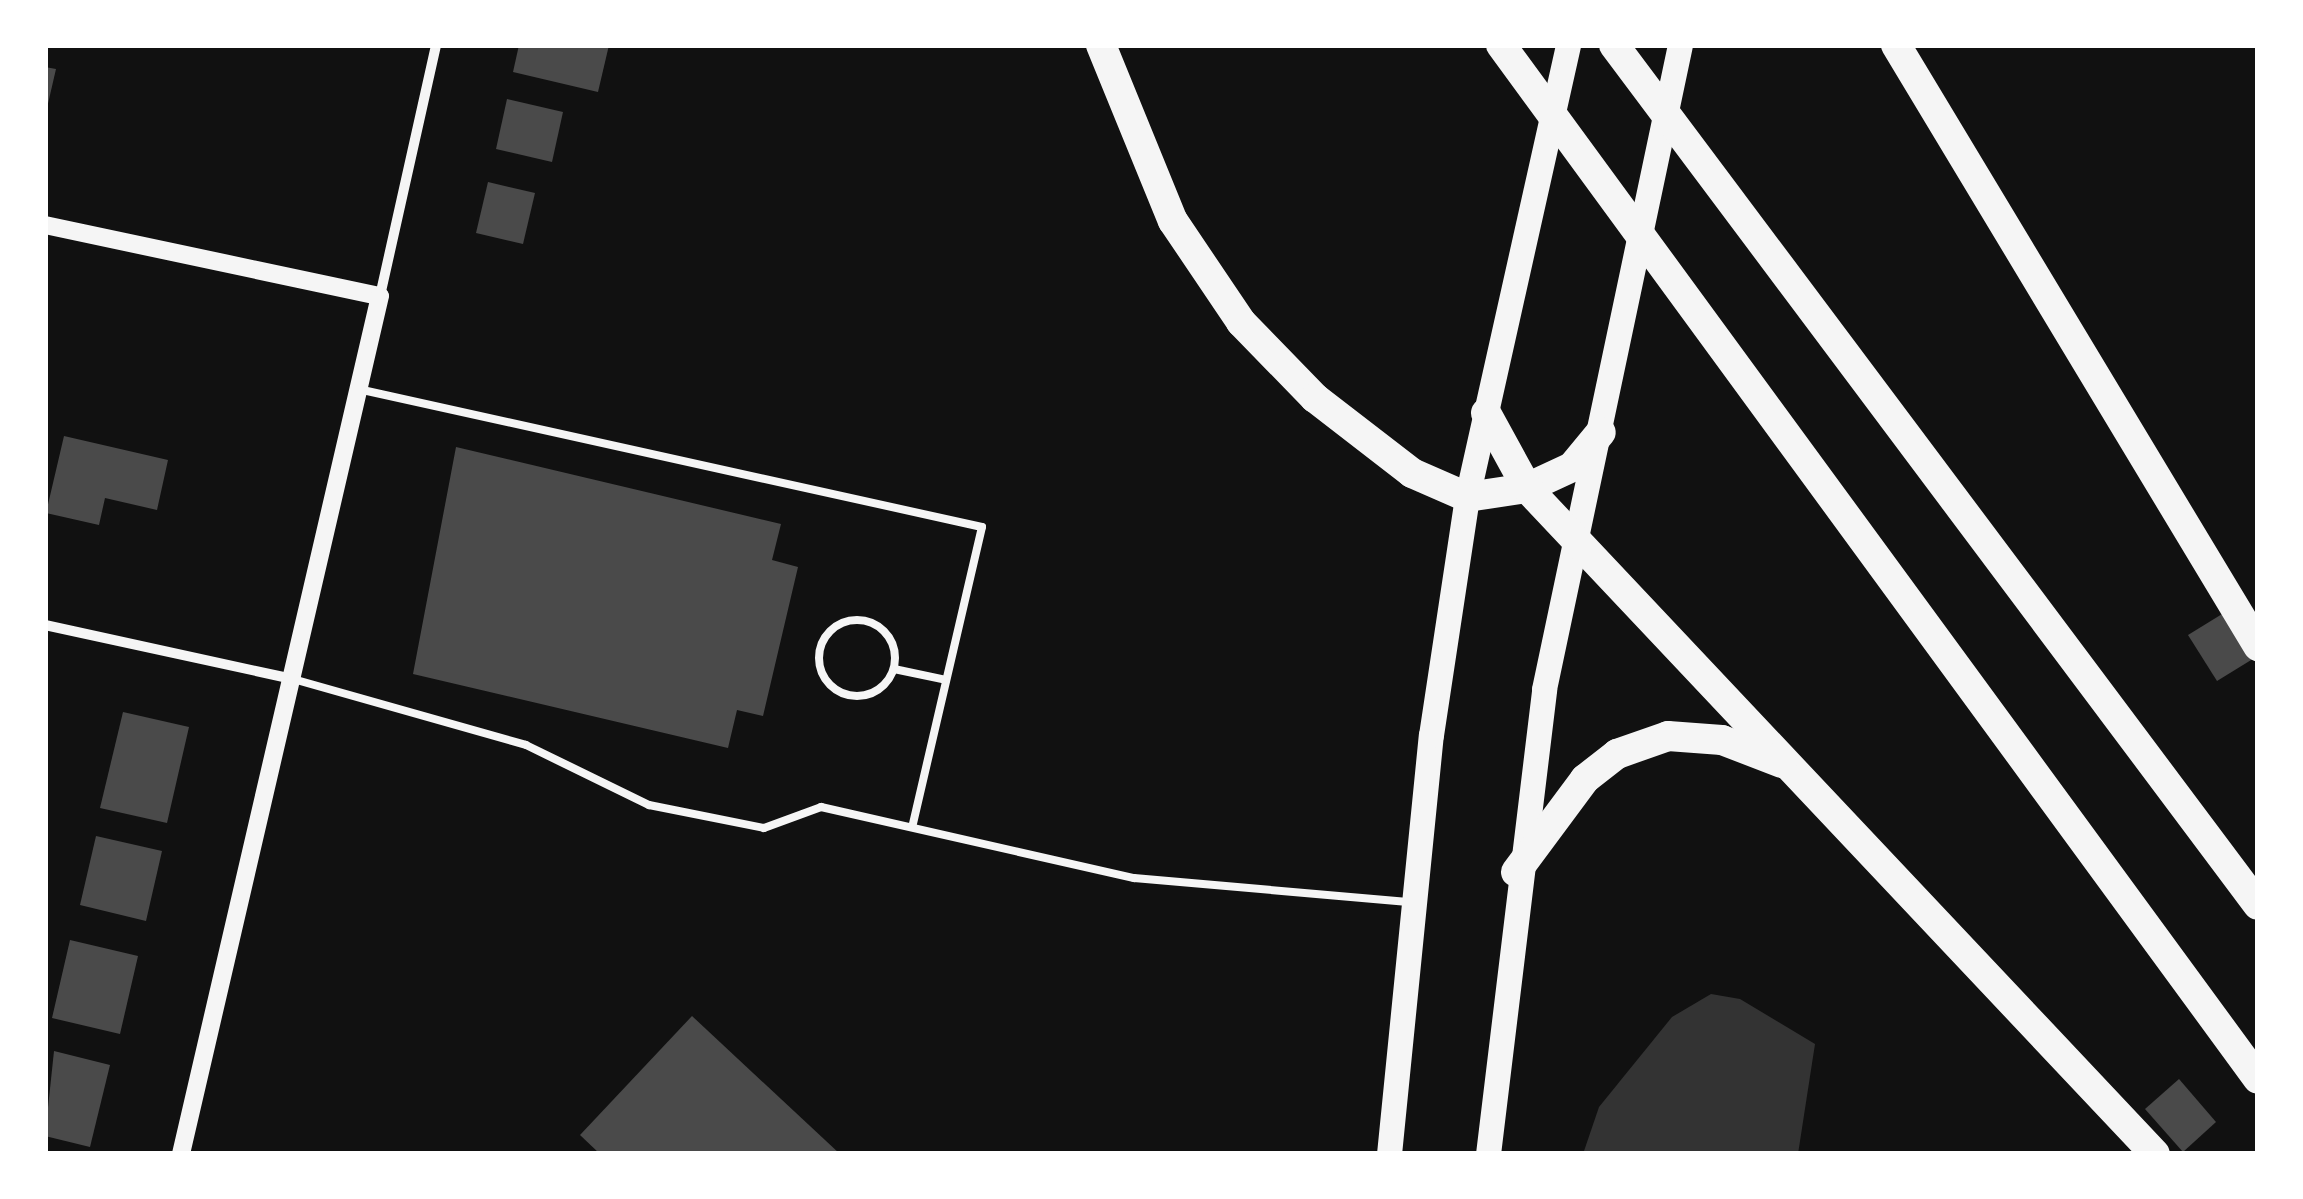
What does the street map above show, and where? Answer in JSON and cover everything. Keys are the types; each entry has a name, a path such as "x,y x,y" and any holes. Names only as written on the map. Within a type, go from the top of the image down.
{"highway":[{"path":"1101,45 1173,220 1240,322 1316,398 1412,472 1467,497 1527,488 1572,468 1601,432"},
{"path":"1502,45 2258,1079"},
{"path":"1614,45 1748,230 2258,906"},
{"path":"1896,45 2258,646"},
{"path":"1486,413 1527,488 2155,1154"},
{"path":"1516,872 1585,779 1616,754 1686,738 1790,766"}],"main road":[{"path":"1389,1154 1413,903 1467,497 1568,45"},
{"path":"1488,1154 1516,872 1575,538 1601,432 1680,45"}],"street":[{"path":"182,1154 436,45"},
{"path":"45,225 380,296"},
{"path":"45,626 288,678"}],"lane":[{"path":"358,389 982,527 913,824"},
{"path":"866,621 893,644 894,669 880,688 844,694 819,666 822,640 841,623 866,621"},
{"path":"894,669 946,680"},
{"path":"288,678 526,746 649,805 764,828 821,807 913,824 1134,878 1413,903"}],"shaded area":[{"path":"1711,994 1740,999 1815,1044 1798,1154 1583,1154 1599,1107 1672,1017"}],"building":[{"path":"519,45 609,45 598,92 513,72"},
{"path":"45,67 56,69 47,108 45,108"},
{"path":"507,99 563,112 552,162 496,149"},
{"path":"488,182 535,193 523,244 476,233"},
{"path":"64,436 168,460 157,510 105,498 99,525 46,513"},
{"path":"456,447 781,524 772,560 798,567 763,716 737,710 728,748 413,674"},
{"path":"2227,611 2256,657 2217,681 2188,635"},
{"path":"123,712 189,727 167,823 100,808"},
{"path":"96,836 162,851 146,921 80,905"},
{"path":"70,940 138,956 120,1034 52,1018"},
{"path":"692,1016 840,1154 600,1154 580,1135"},
{"path":"54,1051 110,1065 90,1147 45,1136"},
{"path":"2179,1079 2216,1122 2183,1152 2145,1109"}]}
